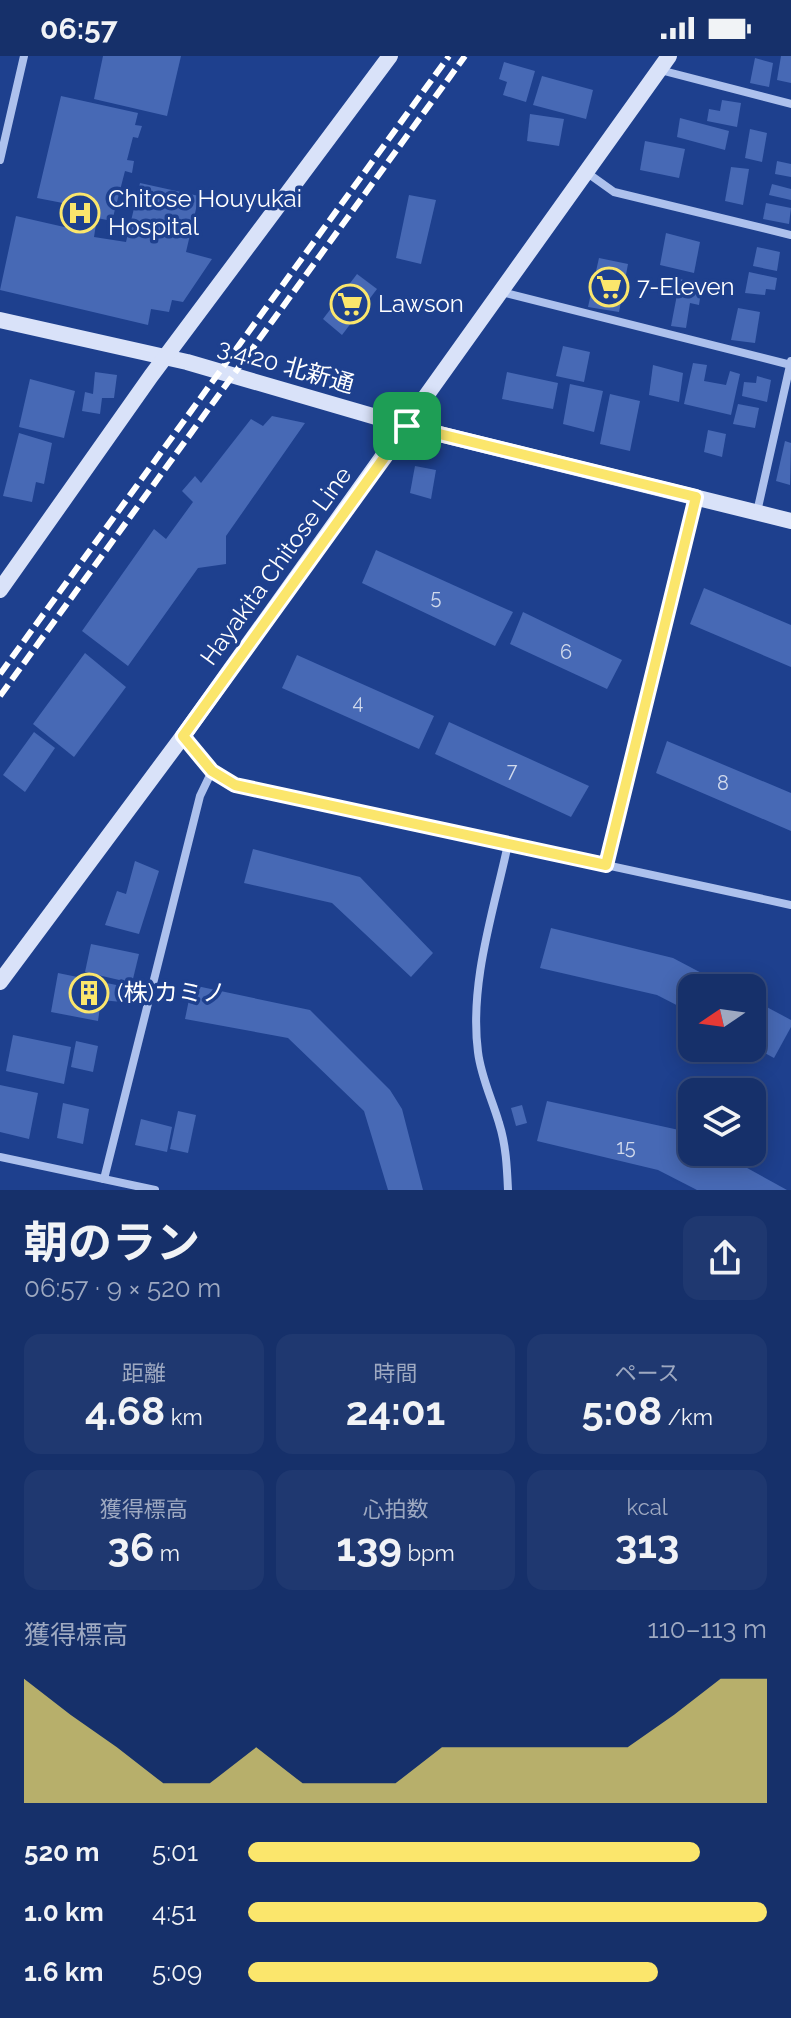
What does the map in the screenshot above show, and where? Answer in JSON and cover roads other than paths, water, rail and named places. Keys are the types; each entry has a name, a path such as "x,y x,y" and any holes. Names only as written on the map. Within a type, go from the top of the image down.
{"street":[{"path":"0,160 24,56"},
{"path":"0,590 167,357 390,56"},
{"path":"664,63 791,104"},
{"name":"Hayakita Chitose Line","path":"0,982 407,426 664,63"},
{"path":"586,172 614,192 791,235"},
{"path":"502,292 791,364 757,513"},
{"name":"3.4.20 北新通","path":"0,320 167,357 407,426 791,521"},
{"path":"606,865 696,497"},
{"path":"183,736 212,771 235,785 791,905"},
{"path":"104,1179 200,796 212,771"},
{"path":"508,844 481,973 478,1010 478,1051 500,1124 507,1161 508,1190"},
{"path":"0,1157 155,1190"}],"railway":[{"path":"0,674 449,56"},
{"path":"0,696 465,56"}],"place":[{"name":"Chitose Houyukai Hospital","path":"80,213"},
{"name":"7-Eleven","path":"609,287"},
{"name":"Lawson","path":"350,304"},
{"name":"(株)カミノ","path":"89,993"}]}
